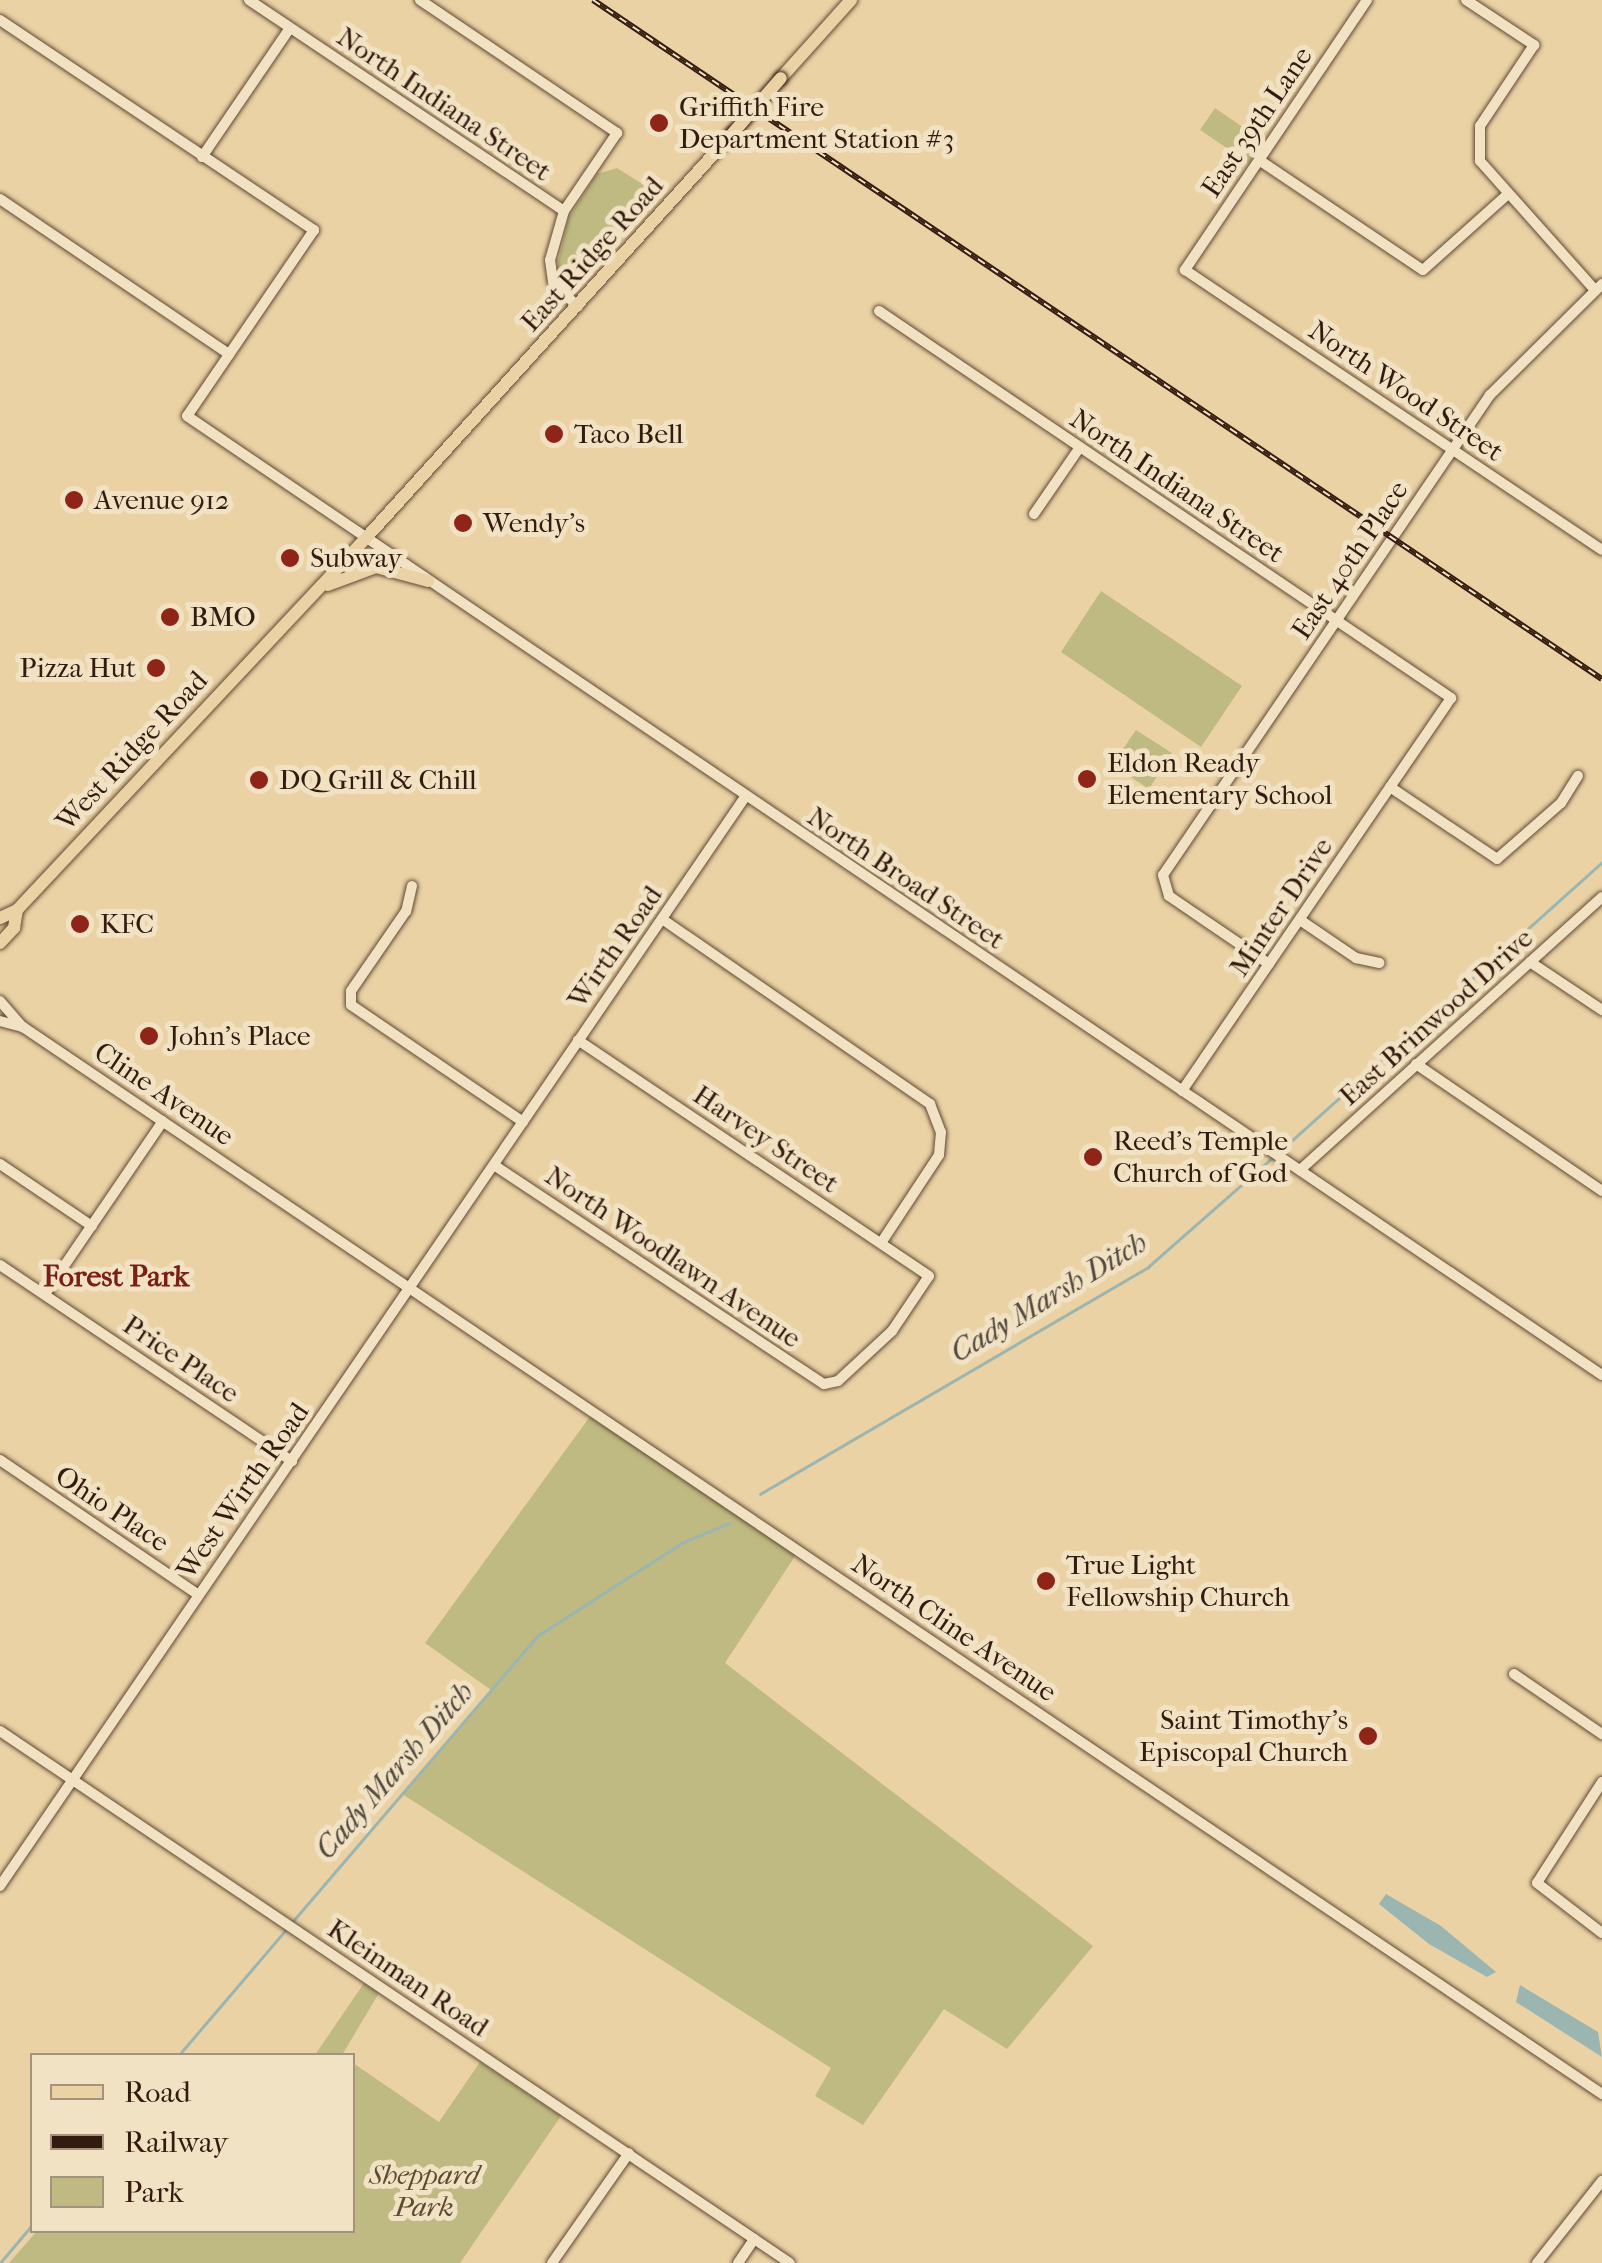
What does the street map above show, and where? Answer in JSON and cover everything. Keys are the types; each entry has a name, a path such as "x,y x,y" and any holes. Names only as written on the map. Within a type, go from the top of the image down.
{"main road":[{"name":"East Ridge Road","path":"366,538 851,0"},
{"name":"West Ridge Road","path":"1,918 17,910 366,538"},
{"path":"316,591 376,567 428,581"},
{"name":"West Ridge Road","path":"0,944 14,928 17,910"}],"street":[{"name":"North Indiana Street","path":"249,0 564,211"},
{"path":"420,0 617,133 564,211 550,276 578,307"},
{"name":"East 39th Lane","path":"1185,270 1368,0"},
{"path":"1466,0 1534,46 1476,135 1480,161 1599,287"},
{"path":"0,20 314,230 230,354 0,200"},
{"path":"202,156 290,28"},
{"path":"1259,160 1423,270 1508,194"},
{"name":"North Wood Street","path":"1185,270 1602,550"},
{"name":"East 40th Place","path":"1269,964 1169,896 1161,881 1512,367 1599,287"},
{"name":"North Indiana Street","path":"879,310 1451,698"},
{"name":"North Broad Street","path":"230,354 187,416 1602,1375"},
{"path":"1034,514 1080,447"},
{"name":"Minter Drive","path":"1182,1091 1451,698"},
{"path":"1390,786 1497,859 1561,803 1578,776"},
{"name":"Wirth Road","path":"523,1122 745,796"},
{"path":"412,886 406,910 351,990 350,1002 523,1122"},
{"name":"East Brinwood Drive","path":"1300,1170 1602,897"},
{"path":"662,919 916,1089 939,1120 938,1156 881,1244"},
{"path":"1300,920 1356,958 1379,962"},
{"path":"1530,962 1602,1010"},
{"name":"Cline Avenue","path":"0,1002 23,1027 280,1200"},
{"name":"Cline Avenue","path":"0,1021 23,1027"},
{"name":"Harvey Street","path":"578,1040 929,1276"},
{"path":"1416,1064 1602,1190"},
{"path":"45,1294 164,1120"},
{"name":"West Wirth Road","path":"0,1886 523,1122"},
{"path":"0,1164 92,1226"},
{"name":"North Woodlawn Avenue","path":"494,1164 829,1385 887,1337 929,1276"},
{"name":"North Cline Avenue","path":"280,1200 1602,2094"},
{"name":"Price Place","path":"0,1266 292,1460"},
{"name":"Ohio Place","path":"0,1460 198,1595"},
{"path":"1514,1674 1602,1734"},
{"name":"Kleinman Road","path":"0,1731 790,2263"},
{"path":"1602,1782 1537,1878 1544,1893 1602,1933"},
{"path":"552,2263 628,2152"},
{"path":"1537,2263 1602,2181"},
{"path":"738,2263 754,2239"}],"green space":[{"path":"1215,108 1263,141 1249,163 1200,130"},
{"path":"617,168 647,187 567,286 556,271 569,217 597,174"},
{"path":"1101,591 1242,686 1201,747 1061,652"},
{"path":"1136,730 1172,753 1149,789 1112,765"},
{"path":"594,1411 799,1550 725,1663 1093,1946 1007,2049 944,2009 863,2125 815,2096 831,2068 402,1794 491,1690 425,1643"},
{"path":"364,1983 379,1993 343,2053 316,2053"},
{"name":"Sheppard Park","path":"480,2062 561,2116 460,2263 9,2263 35,2233 355,2233 355,2064 439,2122"}],"water":[{"path":"1386,1894 1441,1926 1496,1972 1487,1977 1429,1944 1379,1904"},
{"path":"1520,1985 1598,2032 1602,2057 1516,2002"}],"waterway":[{"name":"Cady Marsh Ditch","path":"1279,1152 1602,862"},
{"name":"Cady Marsh Ditch","path":"760,1494 1148,1267 1273,1157"},
{"name":"Cady Marsh Ditch","path":"293,1921 537,1636 682,1543 729,1523"},
{"name":"Cady Marsh Ditch","path":"181,2053 288,1927"},
{"name":"Cady Marsh Ditch","path":"0,2263 30,2227"}],"railway":[{"path":"593,0 1602,679"}],"place":[{"name":"Griffith Fire Department Station #3","path":"659,123"},
{"name":"Taco Bell","path":"554,434"},
{"name":"Avenue 912","path":"74,500"},
{"name":"Wendy's","path":"463,523"},
{"name":"Subway","path":"290,558"},
{"name":"BMO","path":"170,617"},
{"name":"Pizza Hut","path":"156,668"},
{"name":"Eldon Ready Elementary School","path":"1087,779"},
{"name":"DQ Grill & Chill","path":"259,780"},
{"name":"KFC","path":"80,924"},
{"name":"John's Place","path":"149,1036"},
{"name":"Reed's Temple Church of God","path":"1093,1157"},
{"name":"True Light Fellowship Church","path":"1046,1581"},
{"name":"Saint Timothy's Episcopal Church","path":"1368,1736"}],"district":[{"name":"Forest Park","path":"116,1277"}]}
